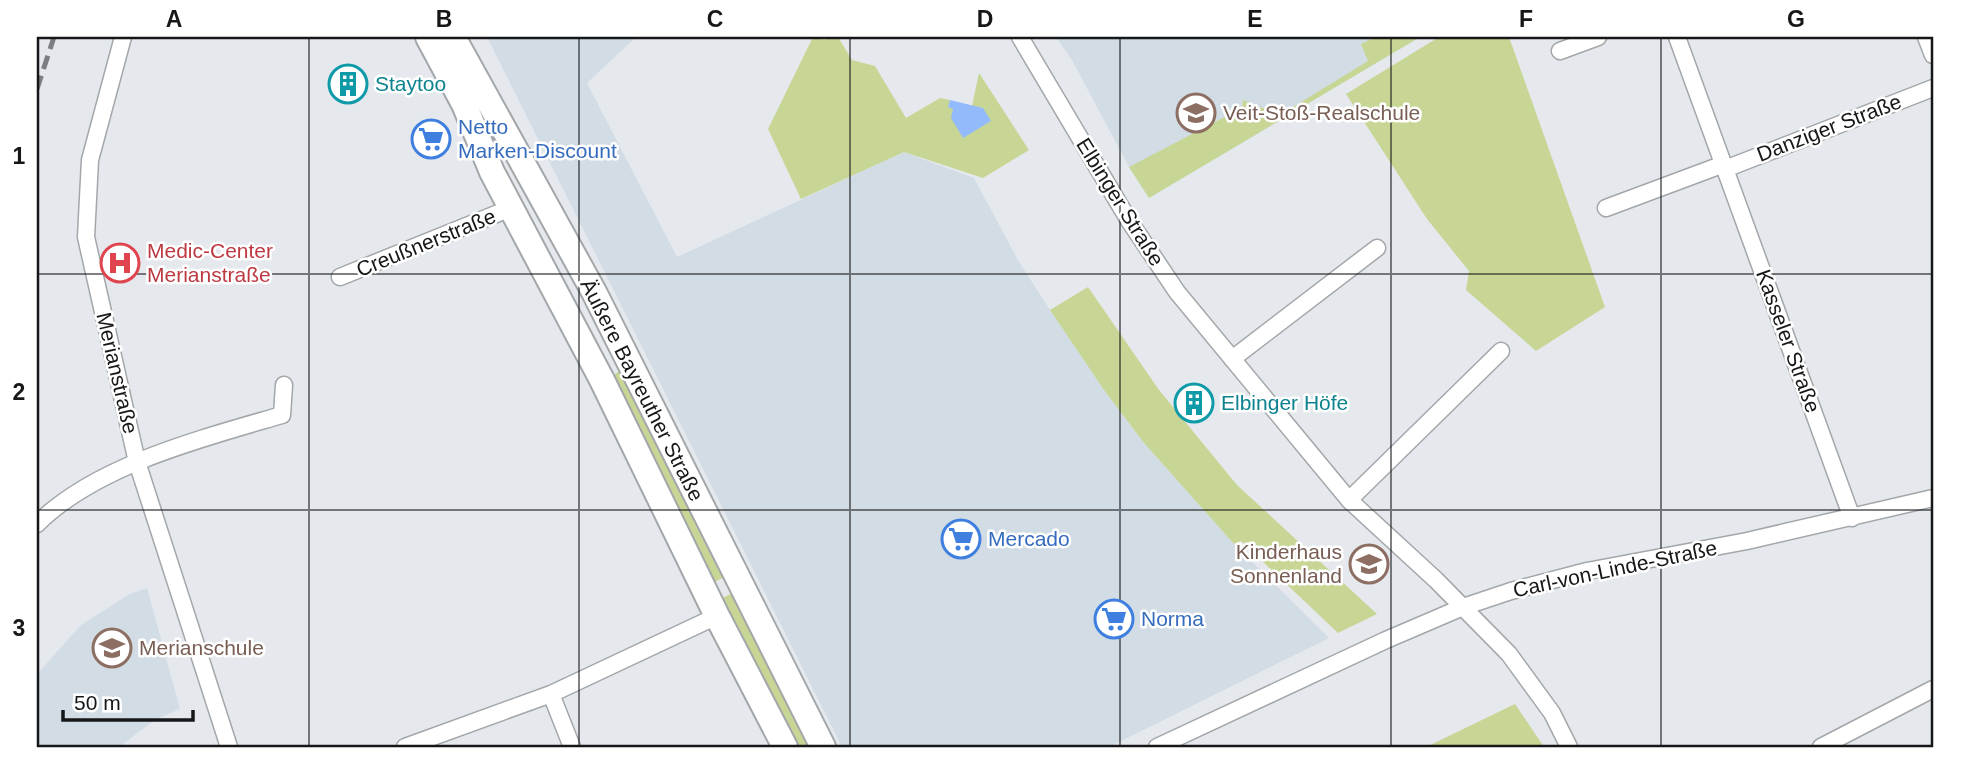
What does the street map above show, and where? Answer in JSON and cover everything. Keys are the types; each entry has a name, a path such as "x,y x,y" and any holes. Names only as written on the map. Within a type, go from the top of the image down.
{"main road":[{"name":"Äußere Bayreuther Straße","path":"428,37 464,104 485,157 602,380 717,616 785,747"},
{"name":"Äußere Bayreuther Straße","path":"453,37 594,292 823,747"}],"street":[{"name":"Merianstraße","path":"123,37 90,160 86,237 137,463 229,747"},
{"name":"Elbinger Straße","path":"1020,37 1145,247 1177,292 1349,500 1509,654 1552,713 1569,747"},
{"path":"1560,51 1598,37"},
{"name":"Kasseler Straße","path":"1677,37 1852,518"},
{"path":"1926,37 1933,55"},
{"name":"Danziger Straße","path":"1724,166 1933,88"},
{"path":"1606,208 1724,166"},
{"name":"Creußnerstraße","path":"340,277 511,208"},
{"path":"1232,359 1377,248"},
{"path":"1349,500 1501,351"},
{"name":"Merianstraße","path":"37,524 59,504 137,463 205,437 282,415 284,385"},
{"name":"Carl-von-Linde-Straße","path":"1157,747 1416,627 1511,591 1587,571 1746,541 1933,498"},
{"path":"405,747 551,695 717,616"},
{"path":"1821,747 1933,690"},
{"path":"551,695 572,747"}],"shaded area":[{"path":"487,37 636,37 587,83 677,257 904,152 974,178 1019,262 1104,390 1144,443 1234,544 1329,638 1109,747 842,747"},
{"name":"Veit-Stoß-Realschule","path":"1056,37 1420,37 1149,198 1129,167 1072,60"},
{"name":"Merianschule","path":"147,588 180,709 156,719 119,747 37,747 37,674 81,625 130,594"}],"green space":[{"path":"813,37 825,40 826,37 838,37 852,60 875,66 906,118 940,98 950,100 948,107 983,108 972,106 979,73 1029,150 983,178 904,152 801,199 768,129"},
{"path":"1375,37 1420,37 1149,198 1129,167 1242,108 1243,100 1280,115 1368,61 1361,44"},
{"path":"1439,37 1509,37 1605,307 1536,351 1466,290 1469,271 1427,219 1346,94"},
{"path":"1088,287 1159,390 1237,485 1377,614 1338,633 1241,541 1234,544 1144,443 1050,310"},
{"path":"623,372 728,575 711,584 613,376"},
{"path":"736,591 814,747 793,747 719,600"},
{"path":"1515,704 1544,747 1426,747"}],"water":[{"path":"950,100 983,108 991,121 963,138 951,118 953,109 948,107"}],"railway":[{"path":"37,89 54,37"}],"place":[{"name":"Staytoo","path":"348,84"},
{"name":"Veit-Stoß-Realschule","path":"1196,113"},
{"name":"Netto Marken-Discount","path":"431,139"},
{"name":"Medic-Center Merianstraße","path":"120,263"},
{"name":"Elbinger Höfe","path":"1194,403"},
{"name":"Mercado","path":"961,539"},
{"name":"Kinderhaus Sonnenland","path":"1369,564"},
{"name":"Norma","path":"1114,619"},
{"name":"Merianschule","path":"112,648"}]}
